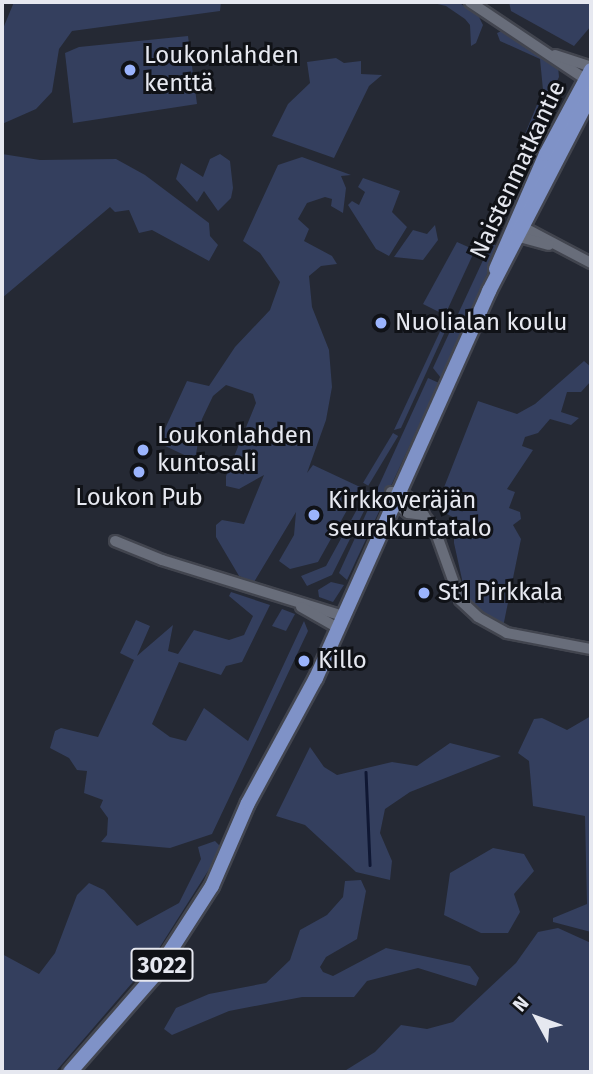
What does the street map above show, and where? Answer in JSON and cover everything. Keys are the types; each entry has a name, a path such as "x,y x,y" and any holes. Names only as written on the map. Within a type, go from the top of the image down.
{"main road":[{"name":"Naistenmatkantie","path":"70,1072 154,976 207,896 285,734 590,75"},
{"name":"Naistenmatkantie","path":"517,230 591,94"}],"street":[{"path":"470,2 590,75"},
{"path":"517,230 591,263"},
{"path":"394,496 424,516 442,543 460,600 478,618 507,633 591,649"},
{"path":"115,541 337,620"}],"shaded area":[{"path":"14,2 221,2 220,11 72,31 59,49 52,92 36,109 2,124 2,31"},
{"path":"429,2 458,2 478,15 483,25 476,43 471,46 470,25 465,19 446,6"},
{"path":"509,2 591,2 591,26 574,46 511,11"},
{"path":"504,30 558,66 559,77 491,217 543,90 540,59 500,41 497,33"},
{"name":"Loukonlahden kenttä","path":"188,36 197,104 73,123 65,53 79,47"},
{"path":"336,58 344,63 361,61 361,74 382,75 369,86 334,158 272,136 288,104 310,83 307,62"},
{"path":"2,154 40,160 116,159 145,175 209,223 210,236 218,245 209,261 152,230 139,233 129,210 115,212 110,207 2,298"},
{"path":"220,154 230,161 233,188 231,198 218,211 204,191 197,202 176,179 181,163 203,177 210,159"},
{"path":"302,157 351,175 341,176 346,188 343,213 331,206 332,199 325,197 307,203 298,219 309,229 304,241 332,256 337,264 321,266 309,276 312,307 329,350 332,387 326,420 307,473 313,465 360,487 318,562 290,569 279,561 294,535 296,512 254,582 239,576 216,537 216,525 222,520 244,524 264,475 239,489 226,486 226,476 256,403 253,394 226,385 213,396 202,419 195,460 163,445 163,433 187,381 209,386 235,347 270,310 280,282 260,253 243,241 278,165"},
{"path":"363,178 400,191 392,212 407,227 389,256 376,249 348,205 352,201 359,205 365,192 358,187"},
{"path":"435,225 438,240 423,260 394,257 413,230 427,234"},
{"path":"457,242 475,250 445,315 423,304"},
{"path":"491,243 499,247 441,378 433,368"},
{"path":"444,323 448,325 401,428 394,430"},
{"path":"584,361 591,367 591,381 581,392 567,392 561,412 579,418 571,425 550,419 538,433 525,437 522,446 533,450 507,489 515,492 509,508 520,512 521,519 513,525 521,539 503,627 479,611 465,593 454,543 454,537 463,535 464,523 445,513 441,495 478,401 517,414 535,404"},
{"path":"428,378 439,383 347,580 339,573"},
{"path":"393,433 398,436 368,486 363,483"},
{"path":"367,491 373,493 332,575 307,586 301,576 326,566"},
{"path":"331,582 344,585 333,602 319,597 318,590"},
{"path":"231,592 270,605 242,662 226,666 221,675 179,662 152,724 170,737 186,741 204,708 248,741 304,621 308,631 212,834 170,848 101,842 107,835 108,818 100,807 103,800 84,793 87,771 77,770 69,758 50,748 55,731 61,728 98,737 134,660 120,653 136,620 150,626 137,656 173,625 168,651 178,654 194,630 229,640 244,635 253,616 229,596"},
{"path":"282,609 295,614 286,631 272,626"},
{"path":"591,716 591,932 553,922 553,918 587,904 585,816 533,806 529,761 518,753 534,719 542,718 567,730"},
{"path":"450,743 501,756 410,792 385,809 380,833 392,861 390,880 356,872 305,825 276,816 310,747 324,767 337,775 392,762 417,766"},
{"path":"215,841 220,846 215,860 151,961 57,1070 2,1072 2,954 39,974 55,953 77,895 89,883 104,890 137,926 179,903 201,859 198,847"},
{"path":"493,848 524,854 534,871 514,894 520,912 508,933 481,933 444,915 450,873"},
{"path":"361,880 366,891 357,939 326,957 320,967 323,972 333,976 386,948 470,966 479,978 476,986 418,968 367,981 354,997 302,997 229,1011 172,1035 164,1029 176,1008 209,994 266,983 290,960 300,930 327,915 343,897 345,881"},
{"path":"558,928 591,943 591,1072 343,1072 375,1052 401,1025 427,1029 453,1022 516,963 538,932"}],"waterway":[{"path":"366,772 370,865"}],"place":[{"name":"Loukonlahden kenttä","path":"130,70"},
{"name":"Nuolialan koulu","path":"381,323"},
{"name":"Loukonlahden kuntosali","path":"143,450"},
{"name":"Loukon Pub","path":"139,472"},
{"name":"Kirkkoveräjän seurakuntatalo","path":"314,515"},
{"name":"St1 Pirkkala","path":"424,593"},
{"name":"Killo","path":"304,661"}]}
